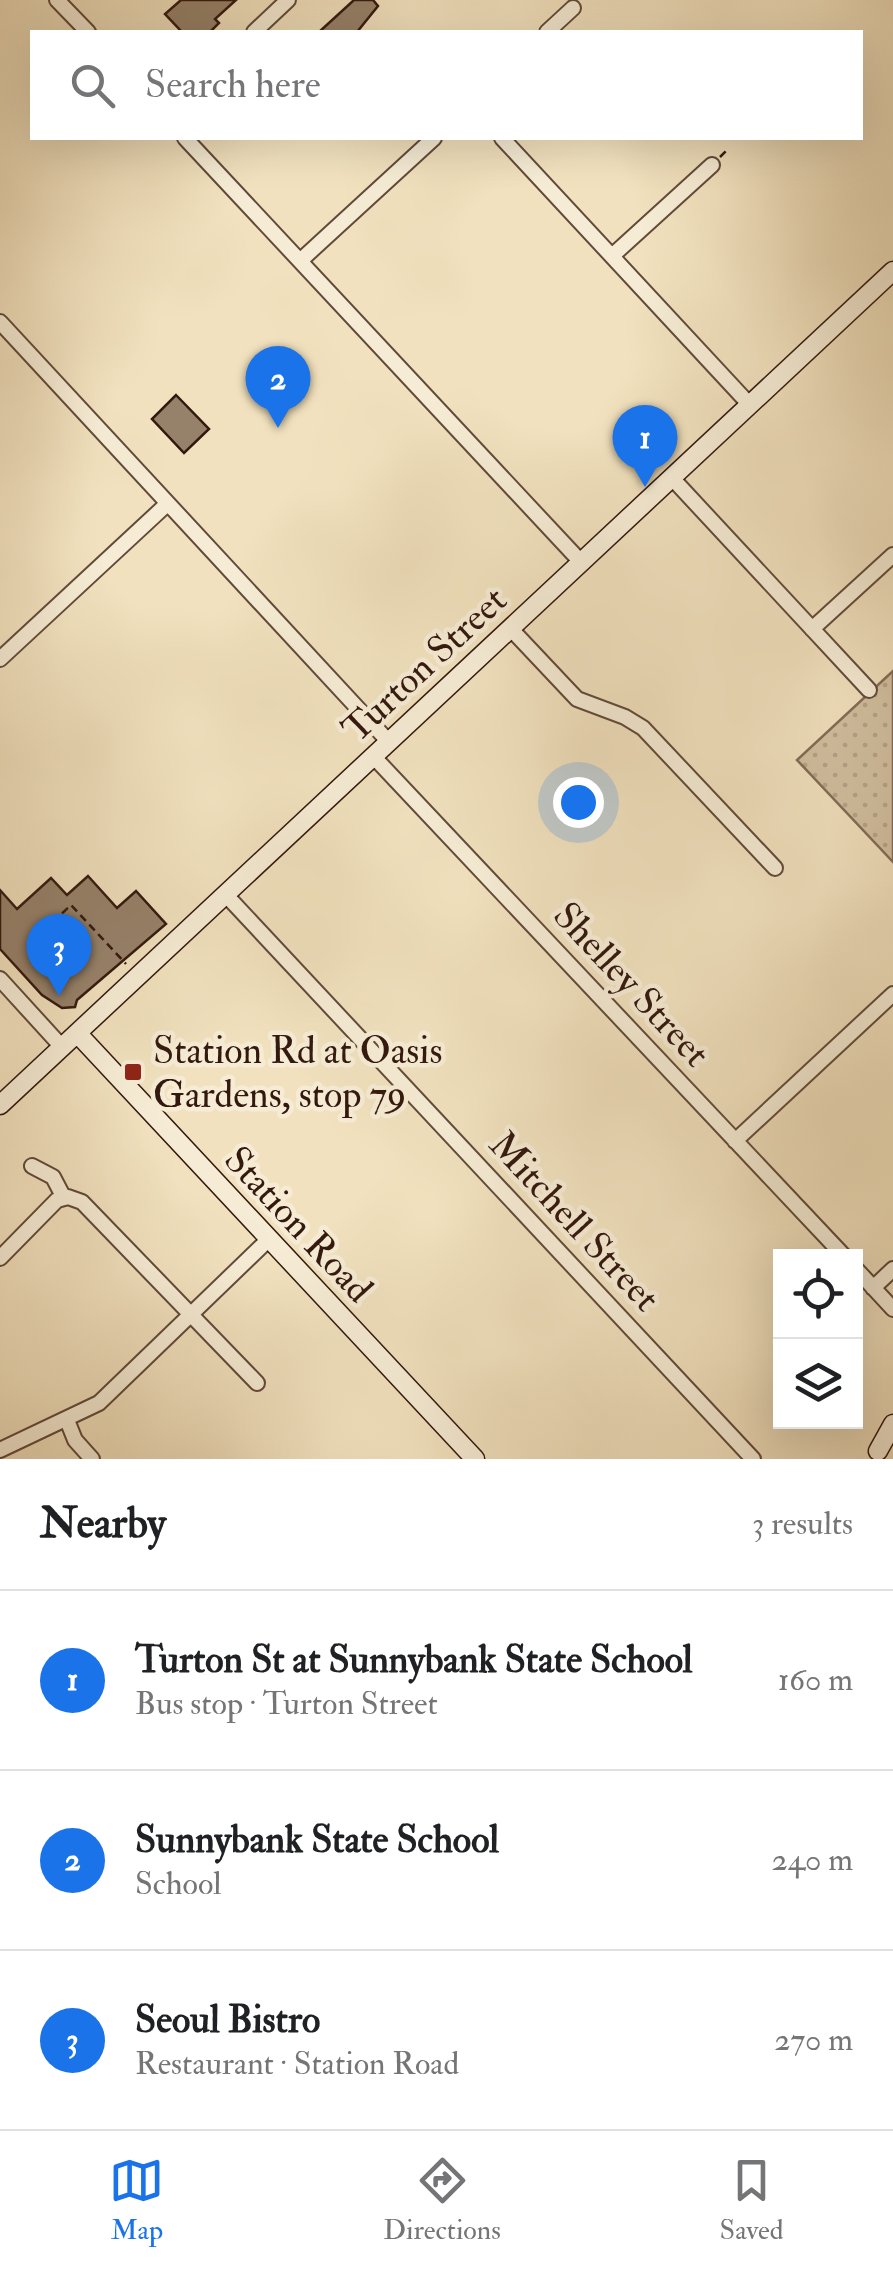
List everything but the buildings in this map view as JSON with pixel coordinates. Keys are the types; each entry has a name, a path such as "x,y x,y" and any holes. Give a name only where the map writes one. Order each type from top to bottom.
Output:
{"street":[{"path":"58,0 86,30"},
{"path":"256,30 288,0"},
{"path":"549,30 573,8"},
{"path":"188,140 581,562"},
{"path":"300,261 432,140"},
{"path":"504,140 750,405"},
{"path":"612,256 712,165"},
{"name":"Turton Street","path":"0,1106 893,271"},
{"path":"0,324 388,742"},
{"path":"672,478 868,690"},
{"path":"0,659 166,506"},
{"path":"812,629 893,555"},
{"path":"511,629 577,699 625,716 643,728 775,868"},
{"name":"Shelley Street","path":"373,756 837,1249"},
{"name":"Mitchell Street","path":"226,895 753,1459"},
{"path":"0,979 62,1046"},
{"path":"735,1141 893,994"},
{"name":"Station Road","path":"77,1033 474,1459"},
{"path":"32,1166 53,1177 64,1198"},
{"path":"0,1258 45,1210 64,1198 82,1202 257,1383"},
{"path":"0,1450 99,1403 269,1239"},
{"path":"873,1288 893,1269"},
{"path":"863,1277 893,1309"},
{"path":"67,1420 75,1440 92,1459"},
{"path":"880,1452 893,1424"}],"path":[{"path":"43,931 71,906 126,964"}],"shaded area":[{"path":"893,671 893,862 797,760"}],"place":[{"name":"Sunnybank State School","path":"278,428"},
{"name":"Turton St at Sunnybank State School","path":"645,487"},
{"name":"Seoul Bistro","path":"59,996"},
{"name":"Station Rd at Oasis Gardens, stop 79","path":"133,1072"}]}
